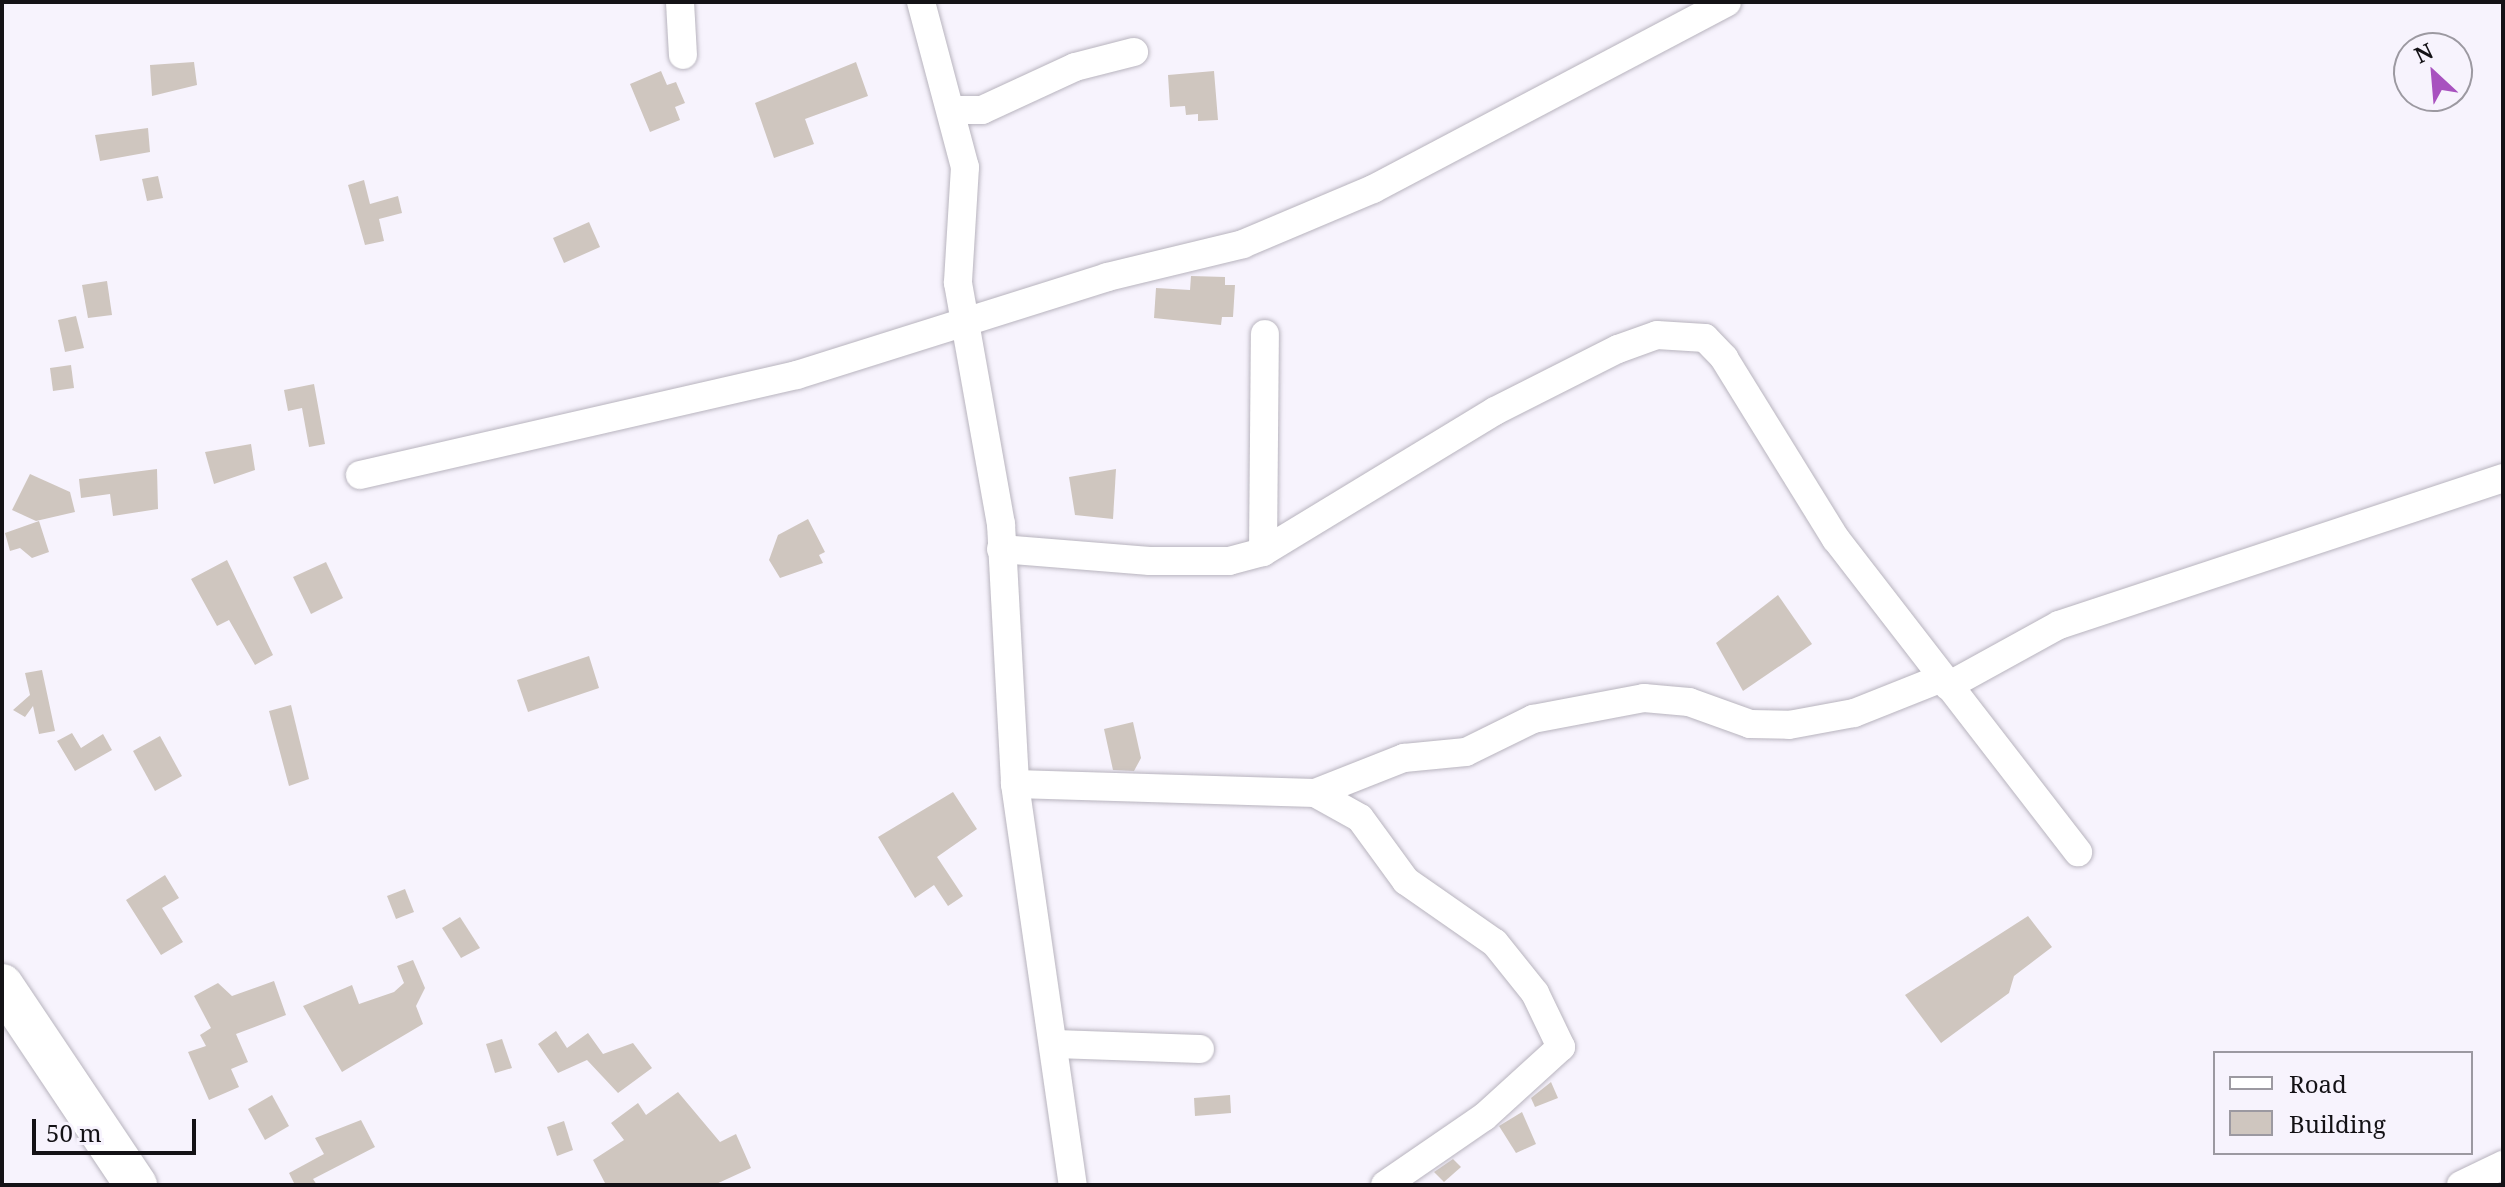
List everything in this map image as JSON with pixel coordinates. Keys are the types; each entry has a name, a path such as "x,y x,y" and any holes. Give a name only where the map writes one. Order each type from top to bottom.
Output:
{"highway":[{"path":"2,985 136,1185"}],"street":[{"path":"680,2 683,55"},
{"path":"921,2 965,167 956,248 964,326 1001,549 1015,784 1073,1185"},
{"path":"360,475 797,375 964,326 1107,277 1243,244 1358,196 1727,2"},
{"path":"951,110 982,110 1075,67 1134,52"},
{"path":"1001,549 1150,561 1229,561 1263,552 1495,411 1618,349 1677,333 1705,338 1724,358 1828,528 2078,852"},
{"path":"1263,552 1265,334"},
{"path":"1015,784 1315,793 1404,758 1466,752 1533,719 1644,698 1689,702 1750,724 1789,725 1854,713 1945,682 2059,625 2503,478"},
{"path":"1315,793 1360,818 1406,881 1495,943 1535,993 1561,1047 1484,1117 1385,1185"},
{"path":"1055,1044 1200,1049"},
{"path":"2461,1185 2503,1165"}],"building":[{"path":"194,62 197,85 152,96 150,65"},
{"path":"856,62 868,96 805,119 814,144 774,158 755,103"},
{"path":"661,71 667,85 676,82 685,103 675,107 680,120 650,132 630,84"},
{"path":"1214,71 1218,120 1198,121 1198,114 1186,115 1185,106 1170,107 1168,75"},
{"path":"148,128 150,152 100,161 95,135"},
{"path":"158,176 163,198 147,201 142,179"},
{"path":"364,180 370,204 398,196 402,213 379,219 384,241 365,245 348,185"},
{"path":"589,222 600,247 564,263 553,238"},
{"path":"1191,276 1225,277 1225,285 1235,285 1233,317 1222,317 1221,325 1154,318 1156,288 1190,290"},
{"path":"107,281 112,315 88,318 82,285"},
{"path":"76,316 84,348 65,352 58,320"},
{"path":"71,365 74,388 53,391 50,368"},
{"path":"314,384 325,444 309,447 302,408 288,411 284,390"},
{"path":"251,444 255,470 214,484 205,452"},
{"path":"157,469 158,509 113,516 110,494 81,498 79,479"},
{"path":"1116,469 1113,519 1075,515 1069,477"},
{"path":"30,474 70,492 75,512 36,521 12,510"},
{"path":"808,519 825,552 819,555 823,563 780,578 769,560 778,535"},
{"path":"39,521 49,552 32,558 20,548 10,551 5,533"},
{"path":"227,560 273,655 255,665 229,620 217,626 191,579"},
{"path":"326,562 343,598 311,614 293,577"},
{"path":"1778,595 1812,644 1743,691 1716,643"},
{"path":"589,656 599,688 528,712 517,680"},
{"path":"42,670 55,731 39,734 33,706 25,717 13,710 30,695 25,673"},
{"path":"291,705 309,779 289,786 269,711"},
{"path":"1133,722 1141,758 1134,771 1113,770 1104,729"},
{"path":"72,733 81,748 103,734 112,750 75,771 57,741"},
{"path":"160,736 182,776 155,791 133,751"},
{"path":"953,792 977,829 937,857 963,896 948,906 934,885 915,898 878,837"},
{"path":"165,875 179,898 162,908 183,942 161,955 126,900"},
{"path":"405,889 414,912 396,919 387,896"},
{"path":"2028,916 2052,947 2014,976 2009,993 1941,1043 1905,995"},
{"path":"460,917 480,948 461,958 442,928"},
{"path":"413,960 425,988 416,1006 423,1024 342,1072 303,1006 352,985 359,1004 394,992 404,983 397,966"},
{"path":"274,981 286,1015 236,1034 248,1062 231,1069 239,1087 209,1100 188,1052 206,1046 200,1035 211,1028 194,996 218,983 232,996"},
{"path":"556,1031 567,1048 588,1033 603,1054 633,1043 652,1068 618,1093 587,1060 558,1073 538,1044"},
{"path":"502,1039 512,1068 495,1073 486,1044"},
{"path":"1551,1082 1558,1098 1535,1107 1531,1098"},
{"path":"678,1092 720,1142 736,1134 751,1168 714,1185 606,1185 593,1160 624,1140 611,1123 638,1103 646,1115"},
{"path":"272,1095 289,1126 265,1140 248,1109"},
{"path":"1230,1095 1231,1113 1195,1116 1194,1098"},
{"path":"1522,1112 1536,1144 1516,1153 1499,1126"},
{"path":"361,1120 375,1147 313,1179 317,1185 295,1185 289,1173 324,1154 315,1138"},
{"path":"564,1121 573,1150 557,1156 547,1127"},
{"path":"1453,1159 1461,1167 1444,1182 1434,1172"}]}
